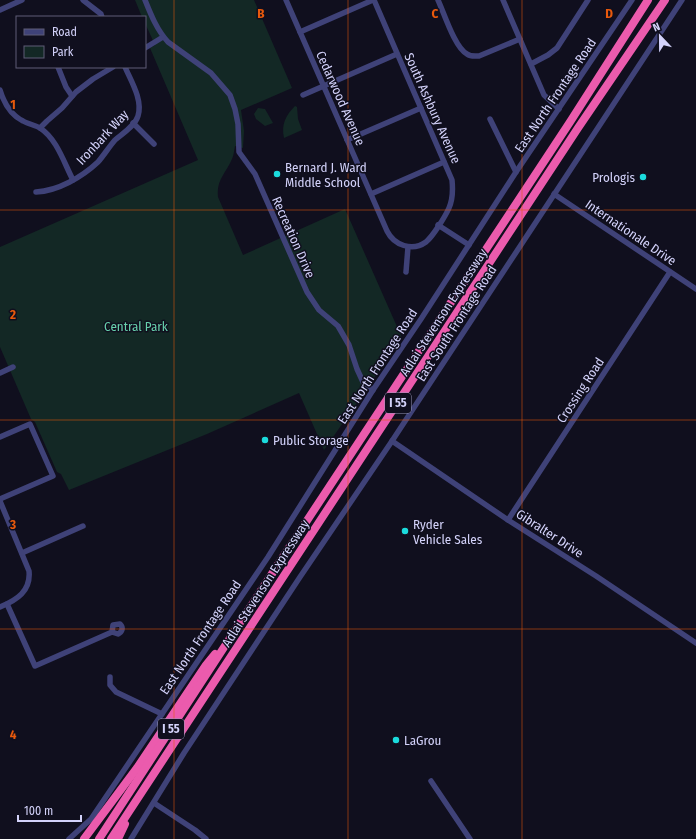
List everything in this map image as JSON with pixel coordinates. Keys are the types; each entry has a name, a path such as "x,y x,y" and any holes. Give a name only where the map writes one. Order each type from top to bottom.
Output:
{"highway":[{"name":"Adlai Stevenson Expressway","path":"99,839 570,122 648,0"},
{"name":"Adlai Stevenson Expressway","path":"111,839 578,128 665,0"},
{"path":"84,839 137,768 206,665 244,618"},
{"path":"118,839 132,807"}],"street":[{"path":"0,10 22,0"},
{"path":"83,0 102,16"},
{"path":"145,0 163,37 146,47"},
{"name":"Cedarwood Avenue","path":"286,0 390,236 398,244 408,247"},
{"path":"300,32 373,0"},
{"name":"South Ashbury Avenue","path":"373,0 452,180 452,195 449,208 438,225"},
{"path":"438,0 458,44 463,52 468,55 479,56 520,39"},
{"path":"503,0 544,95 559,109"},
{"path":"531,64 548,55 557,48 588,0"},
{"name":"East North Frontage Road","path":"70,839 91,819 268,557 373,390 516,172 632,0"},
{"name":"East South Frontage Road","path":"131,839 184,753 392,441 682,0"},
{"name":"Recreation Drive","path":"163,37 211,73 230,95 236,109 239,152 255,174 306,292 319,310 338,326 349,344 357,370 363,382 373,390"},
{"path":"303,95 397,54"},
{"path":"58,68 66,87 72,96"},
{"path":"40,128 62,108 72,96 93,79 111,68"},
{"name":"Ironbark Way","path":"36,192 49,191 87,172 99,161 114,142 138,117 140,105 125,68"},
{"path":"0,90 4,103 12,113 22,121 40,128 50,138 58,150 73,180"},
{"path":"347,140 421,108"},
{"path":"490,119 516,172"},
{"path":"133,123 154,144"},
{"path":"371,194 444,162"},
{"name":"Internationale Drive","path":"554,194 696,289"},
{"path":"406,272 408,247 415,246 426,241 438,225 469,245"},
{"name":"Crossing Road","path":"508,520 670,272"},
{"path":"0,373 13,367"},
{"path":"0,437 30,424 52,476 1,504 29,571 29,582 24,593 0,607"},
{"name":"Gibralter Drive","path":"392,441 508,520 596,576 696,643"},
{"path":"22,553 83,526"},
{"path":"7,604 35,666 112,632"},
{"path":"110,677 110,684 116,692 162,714"},
{"path":"430,781 470,839"},
{"path":"154,803 206,839"}],"green space":[{"name":"Central Park","path":"135,0 254,0 292,88 241,110 244,131 243,148 235,146 233,157 218,186 218,197 243,255 345,209 402,338 324,450 299,393 207,434 69,490 61,474 57,472 35,422 31,419 0,347 0,247 198,160 150,48 155,45 146,25 146,16 142,16"},
{"path":"295,106 297,107 298,119 302,130 284,138 283,128 285,120"},
{"path":"258,108 265,109 273,123 265,126 256,119 254,114"}],"place":[{"name":"Bernard J. Ward Middle School","path":"277,174"},
{"name":"Prologis","path":"643,177"},
{"name":"Public Storage","path":"265,440"},
{"name":"Ryder Vehicle Sales","path":"405,531"},
{"name":"LaGrou","path":"396,740"}]}
